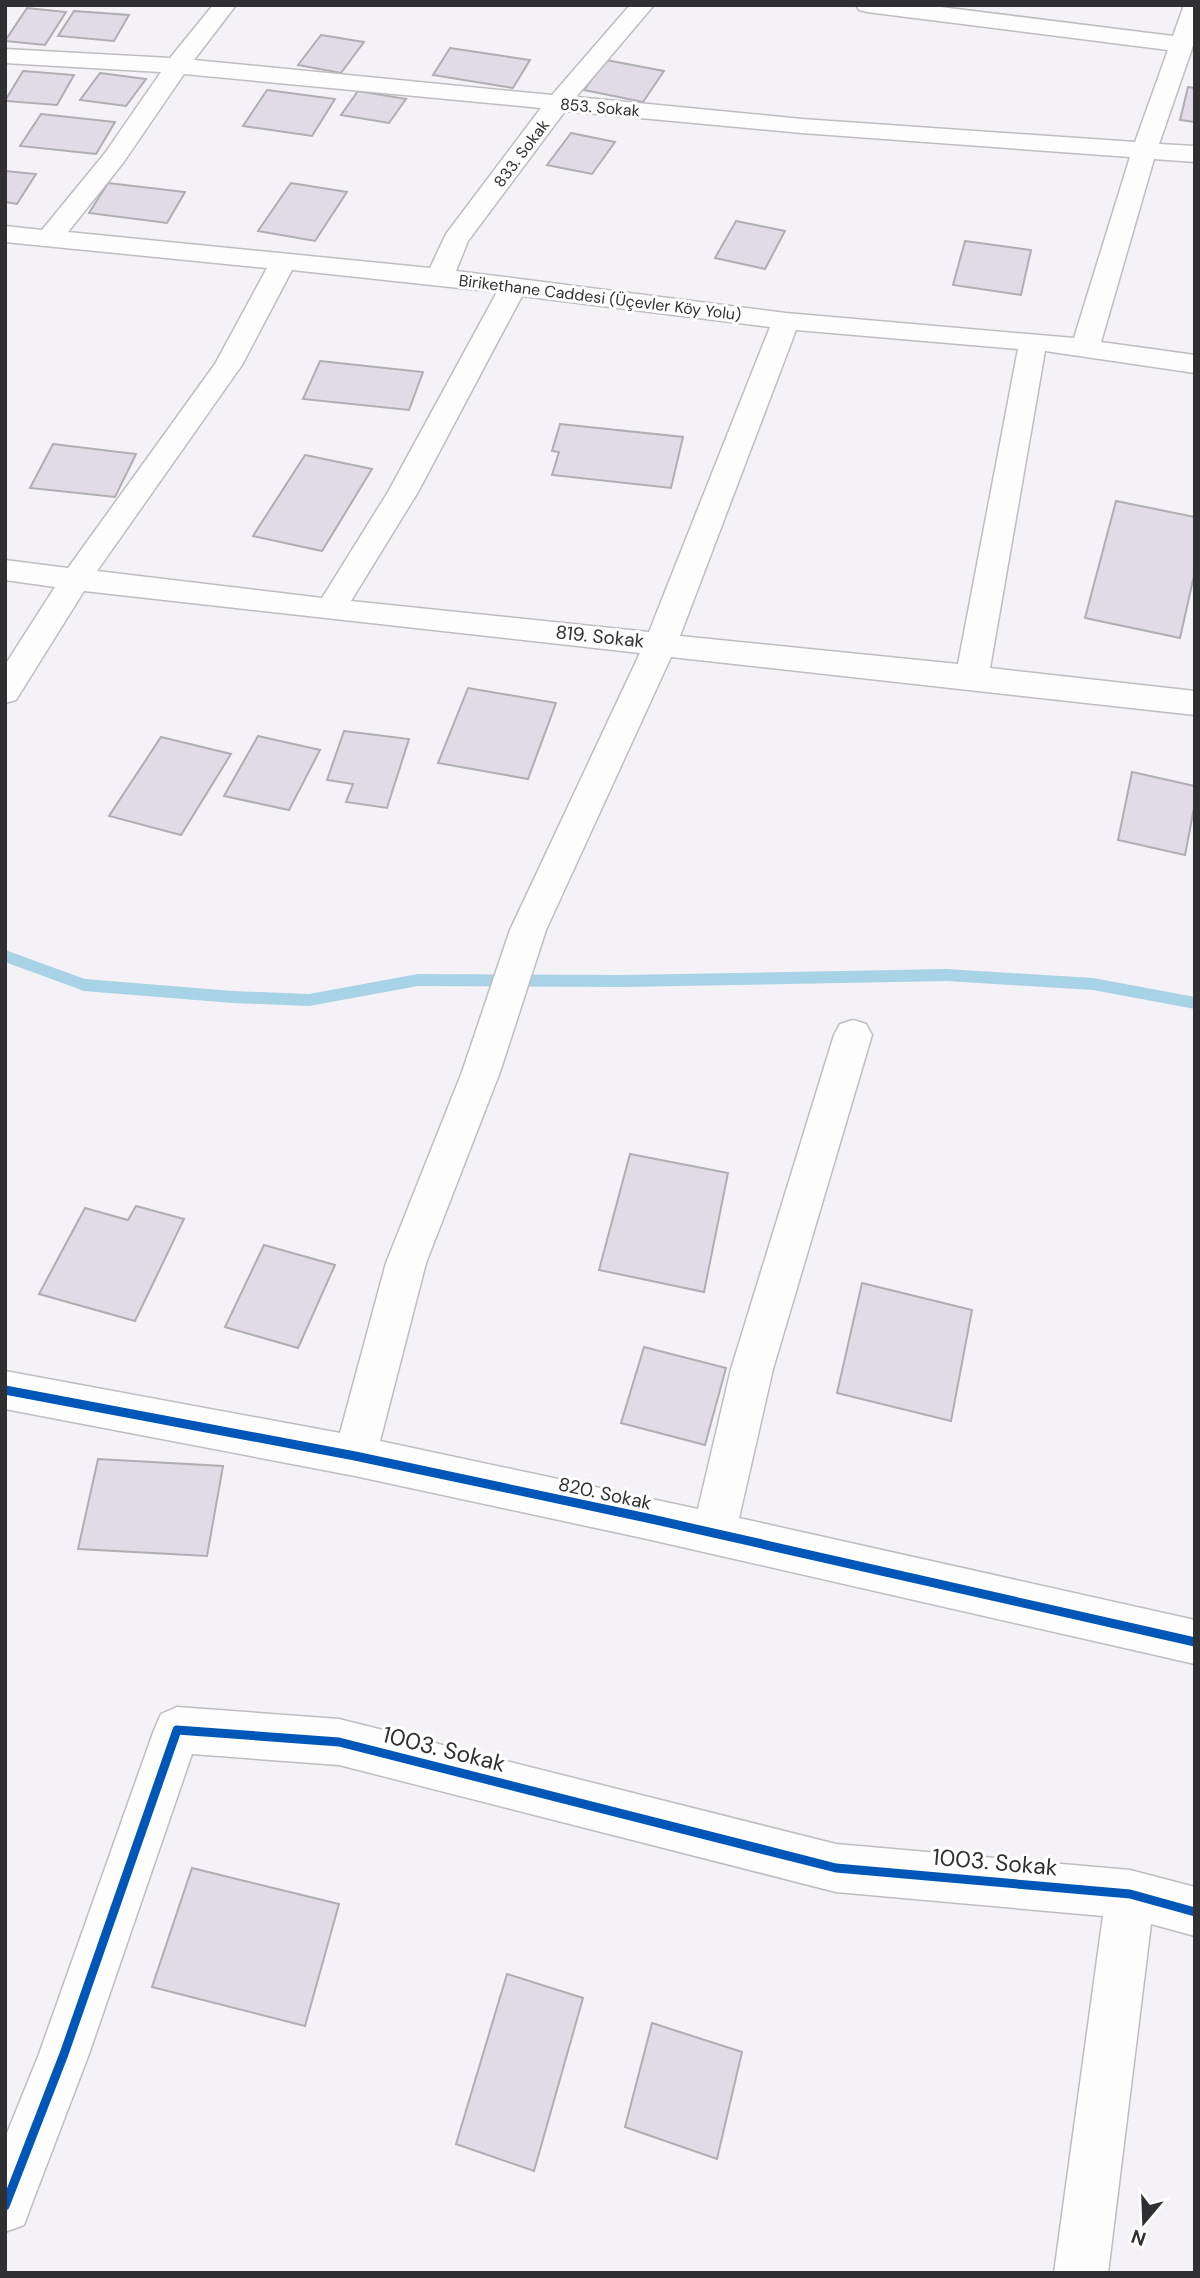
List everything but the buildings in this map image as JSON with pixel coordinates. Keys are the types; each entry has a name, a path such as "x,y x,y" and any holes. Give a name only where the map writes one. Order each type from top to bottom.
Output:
{"street":[{"path":"5,259 114,158 177,66 225,5"},
{"name":"833. Sokak","path":"440,277 455,240 558,103 643,5"},
{"path":"867,5 1180,44"},
{"path":"1085,348 1144,151 1195,6"},
{"name":"853. Sokak","path":"5,56 177,66 802,126 1195,154"},
{"name":"Birikethane Caddesi (Üçevler Köy Yolu)","path":"26,237 440,277 786,321 1033,341 1195,364"},
{"path":"5,692 75,580 228,365 283,262"},
{"path":"331,609 403,492 500,309 515,286"},
{"path":"355,1456 406,1263 481,1072 528,930 661,643 786,321"},
{"path":"972,677 1033,341"},
{"name":"819. Sokak","path":"5,570 331,609 1195,703"},
{"path":"714,1533 752,1369 853,1035"},
{"name":"820. Sokak","path":"5,1390 355,1456 714,1533 1195,1642"},
{"name":"1003. Sokak","path":"5,2206 64,2054 177,1730 339,1742 836,1868 1130,1894 1195,1912"},
{"path":"1081,2273 1130,1894"}],"waterway":[{"path":"5,956 84,985 233,997 309,1000 418,980 622,981 947,975 1093,984 1195,1003"}],"cycle path":[{"path":"5,1390 355,1456 647,1518 1195,1642"},
{"path":"5,2206 64,2054 177,1730 339,1742 836,1868 1130,1894 1195,1912"}]}
